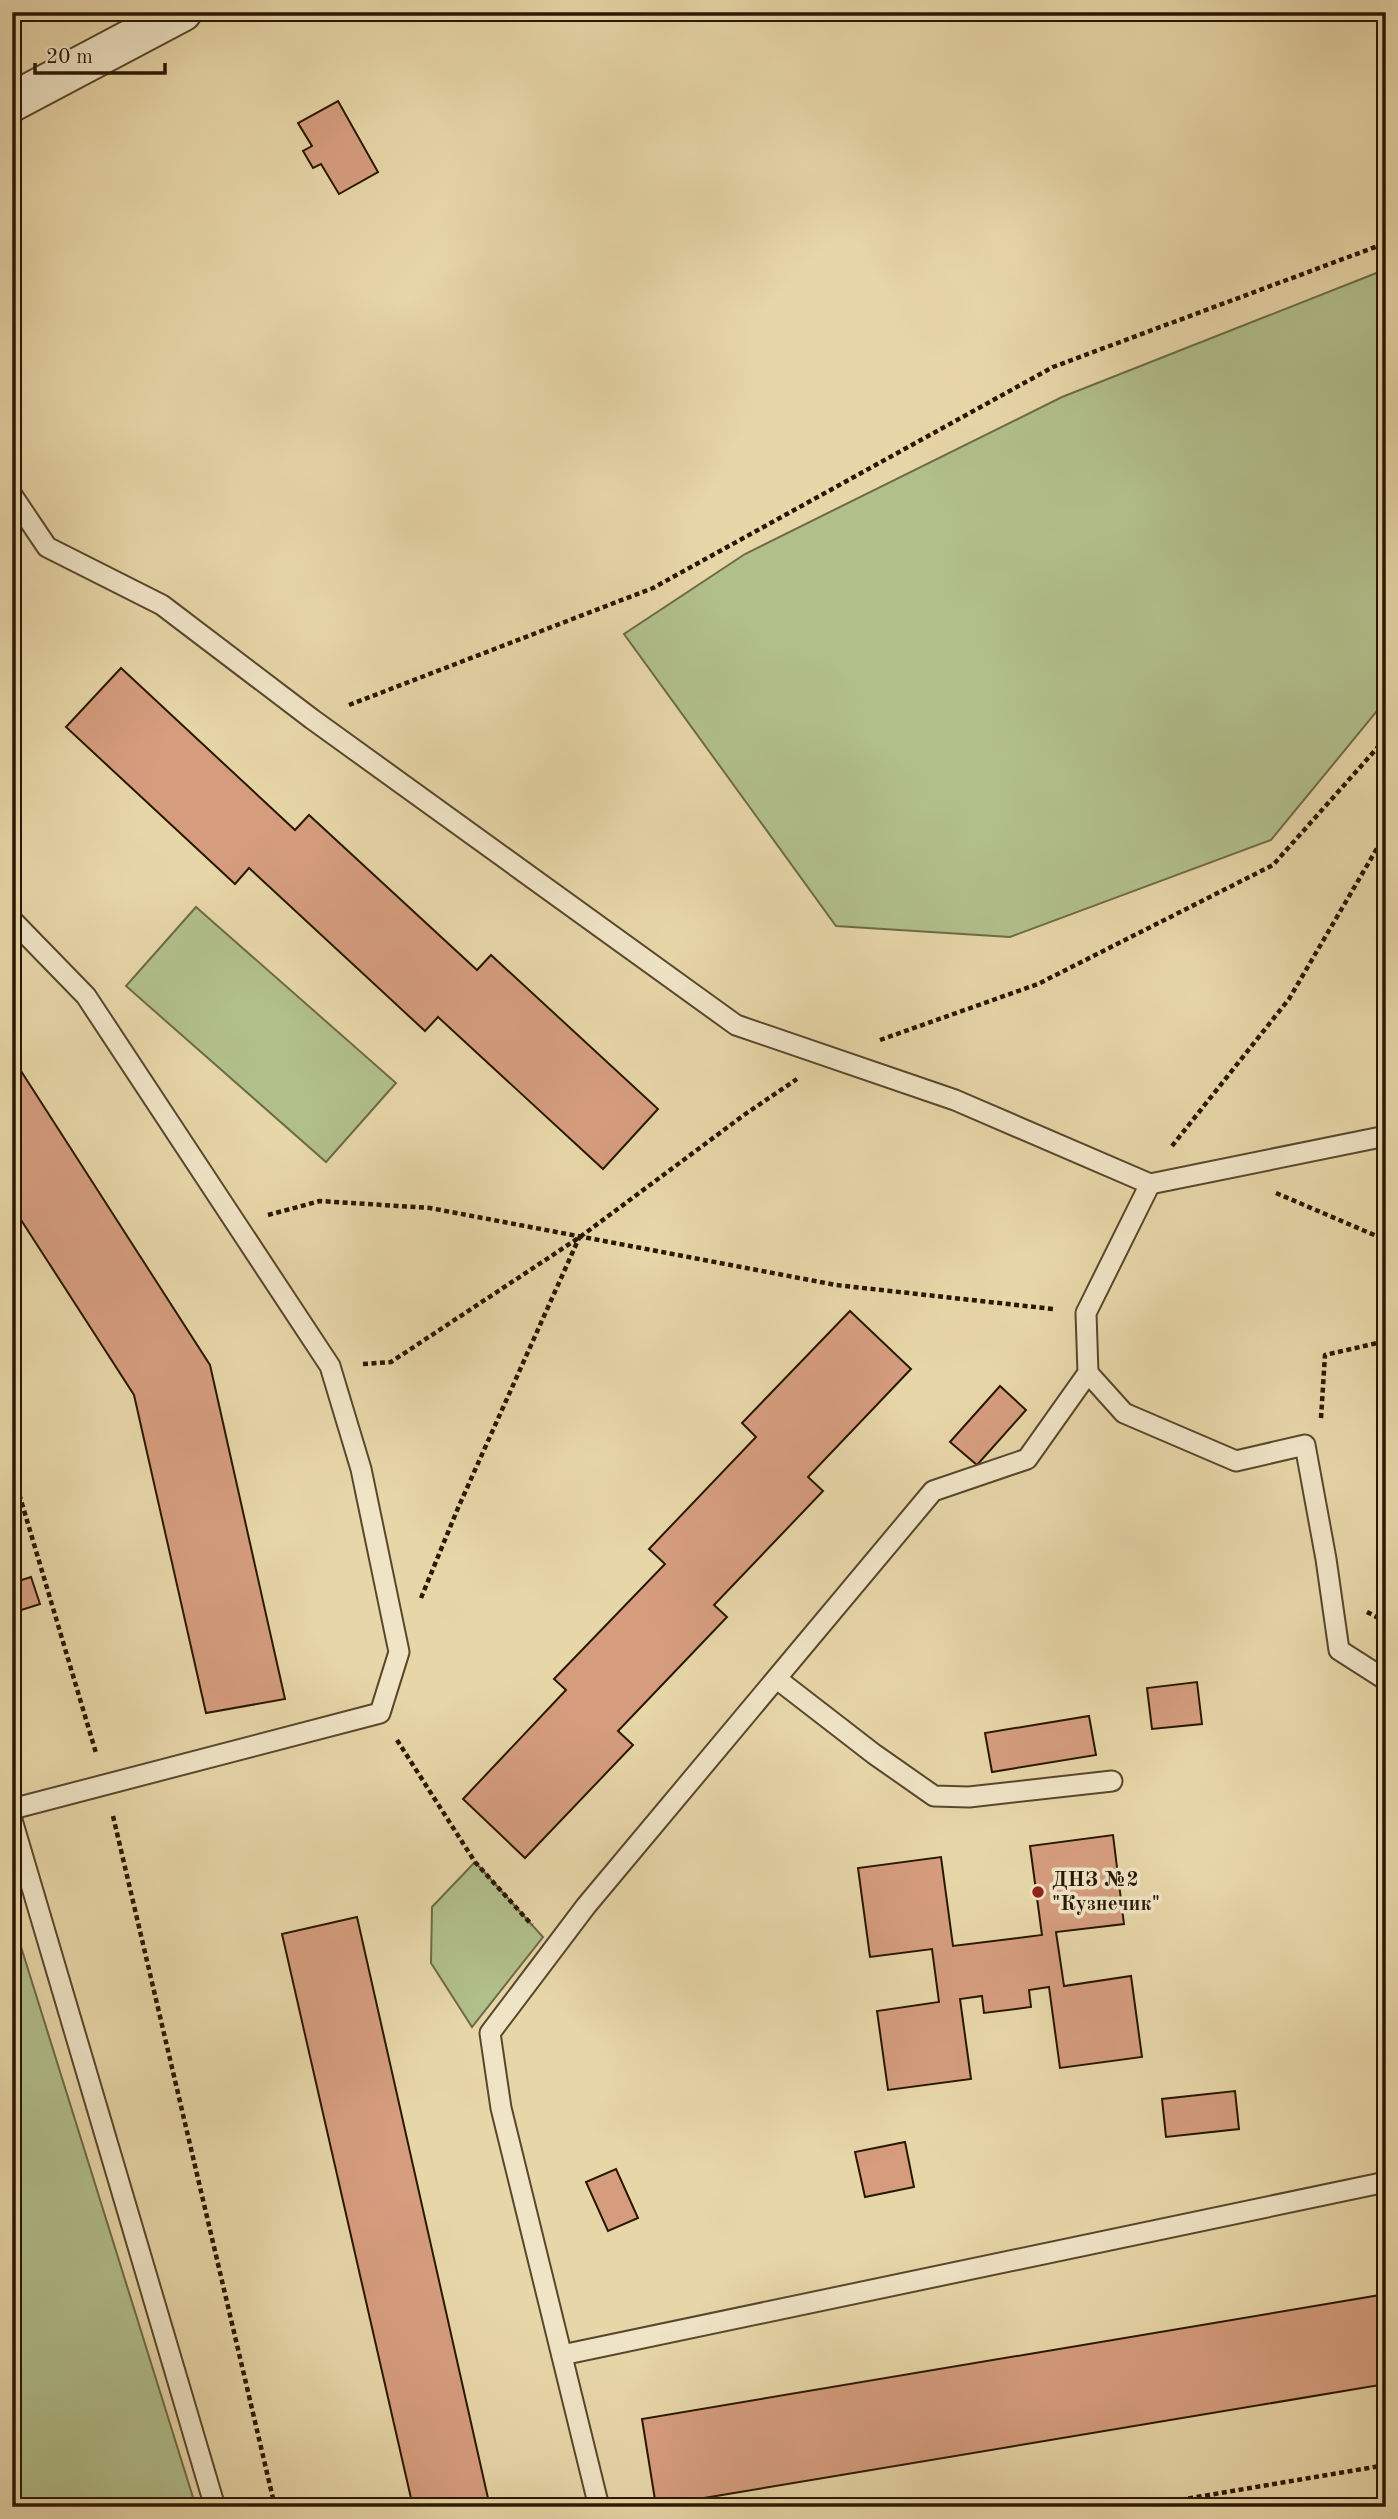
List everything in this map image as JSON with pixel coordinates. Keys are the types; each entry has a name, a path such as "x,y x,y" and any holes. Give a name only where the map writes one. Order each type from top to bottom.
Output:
{"street":[{"path":"12,102 182,12"}],"lane":[{"path":"12,495 47,547 162,605 312,719 736,1025 955,1100 1150,1184 1386,1136"},
{"path":"12,1809 380,1713 399,1652 361,1469 330,1366 86,996 14,922"},
{"path":"599,2507 501,2108 490,2033 586,1906 933,1492 1027,1459 1088,1373 1086,1313 1150,1184"},
{"path":"1088,1373 1124,1413 1237,1461 1305,1445 1339,1650 1386,1680"},
{"path":"777,1679 874,1754 934,1796 970,1797 1112,1780"},
{"path":"12,1820 215,2507"},
{"path":"562,2356 1386,2182"}],"path":[{"path":"312,719 653,588 1053,367 1386,243"},
{"path":"1150,1184 1172,1146 1289,999 1386,833"},
{"path":"1269,1189 1386,1240"},
{"path":"236,1223 320,1201 430,1208 836,1285 1086,1313"},
{"path":"399,1652 458,1507 580,1237"},
{"path":"12,1470 106,1784 275,2507"},
{"path":"380,1713 475,1862 554,1948"},
{"path":"1138,2507 1386,2465"}],"green space":[{"path":"1379,272 1386,277 1386,700 1271,840 1010,937 836,926 624,634 745,554 1062,397"},
{"path":"196,907 396,1083 326,1162 126,986"},
{"path":"475,1862 543,1937 472,2027 431,1963 432,1907"},
{"path":"12,1918 196,2507 12,2507"}],"building":[{"path":"338,101 378,172 339,194 321,164 313,168 303,151 312,146 298,123"},
{"path":"121,668 295,830 309,815 477,970 491,955 658,1109 603,1169 438,1017 425,1031 249,868 235,884 66,727"},
{"path":"12,1057 210,1365 285,1699 206,1713 134,1395 12,1206"},
{"path":"850,1311 911,1369 808,1477 823,1491 714,1605 727,1617 618,1731 633,1745 525,1858 463,1799 566,1690 554,1679 665,1564 649,1549 756,1437 742,1423"},
{"path":"1000,1386 1026,1410 977,1465 950,1442"},
{"path":"31,1577 40,1604 12,1613 12,1583"},
{"path":"1197,1682 1202,1724 1152,1729 1147,1688"},
{"path":"1089,1716 1096,1755 992,1772 985,1733"},
{"path":"1113,1835 1124,1924 1056,1932 1064,1986 1131,1976 1142,2057 1060,2068 1049,1987 1029,1990 1031,2007 984,2013 982,1996 960,1999 971,2079 888,2090 877,2011 939,2002 932,1949 870,1957 858,1868 941,1857 953,1946 1042,1935 1030,1846"},
{"path":"357,1917 490,2507 413,2507 282,1934"},
{"path":"1235,2091 1239,2129 1166,2137 1162,2099"},
{"path":"905,2142 914,2187 865,2197 855,2152"},
{"path":"616,2169 638,2218 608,2231 586,2182"},
{"path":"1386,2294 1386,2384 656,2506 642,2419"}],"place":[{"name":"ДНЗ №2 \"Кузнечик\"","path":"1038,1892"}]}
